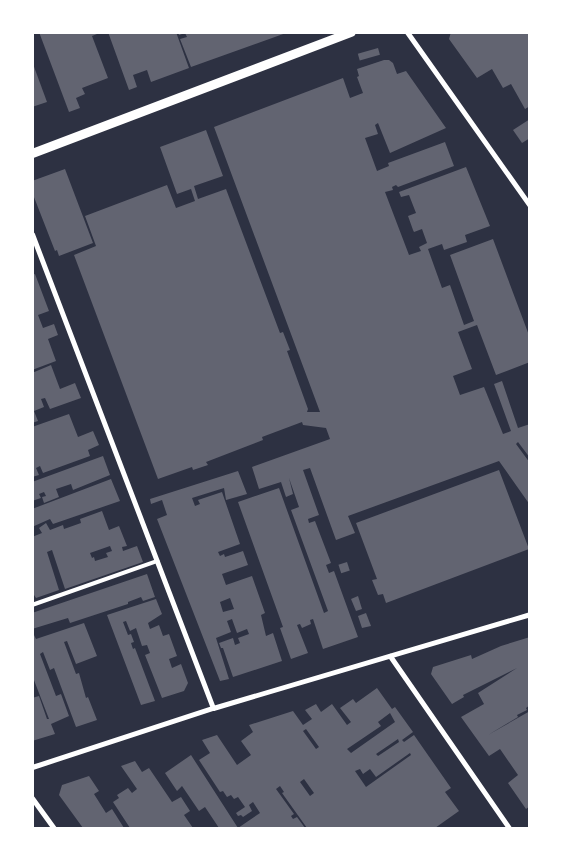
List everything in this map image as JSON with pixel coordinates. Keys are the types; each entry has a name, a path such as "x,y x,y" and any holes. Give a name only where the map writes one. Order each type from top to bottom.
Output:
{"street":[{"path":"32,154 351,32"},
{"path":"407,32 530,206"},
{"path":"32,234 213,708"},
{"path":"32,768 213,708 530,614"},
{"path":"390,656 510,828"},
{"path":"32,798 54,828"}],"lane":[{"path":"32,605 157,561"}],"building":[{"path":"39,32 102,32 92,36 108,78 82,88 85,94 76,98 80,108 69,112"},
{"path":"108,32 176,32 189,68 151,82 147,70 133,75 137,87 129,90"},
{"path":"178,32 286,33 191,67 180,39 187,37 185,33 179,35"},
{"path":"451,32 530,32 530,106 525,109 511,84 503,88 492,69 477,78 449,39"},
{"path":"378,48 380,55 360,61 358,54"},
{"path":"389,60 393,63 397,74 406,71 446,128 390,153 378,123 375,125 378,134 365,138 377,171 389,166 388,163 445,142 454,166 398,187 396,185 392,187 393,190 385,192 409,255 421,251 419,247 427,243 422,229 414,232 413,230 408,216 416,213 409,195 401,197 399,192 466,167 490,226 465,235 467,242 444,250 442,244 428,249 442,288 450,285 464,325 474,321 450,255 493,239 530,338 530,362 496,375 477,325 458,332 472,369 453,376 460,395 484,387 503,434 511,431 494,384 502,381 518,428 530,424 530,458 518,442 516,444 530,463 530,505 499,461 348,516 355,533 336,540 310,468 303,470 319,515 308,519 309,523 315,521 331,563 326,565 329,573 334,571 358,637 323,649 313,619 310,620 311,624 302,628 300,624 297,625 308,653 291,659 280,628 283,627 238,502 279,488 324,613 328,611 291,510 299,507 289,478 293,494 286,497 281,482 259,489 252,467 330,439 326,428 303,425 302,422 262,437 263,440 206,462 208,465 193,470 192,467 158,479 74,255 96,246 85,216 167,185 176,208 195,201 191,189 177,194 160,147 206,130 223,176 194,186 198,199 226,189 280,333 283,332 290,350 287,351 308,409 307,412 320,412 214,127 343,78 350,98 363,93 357,77 359,76 357,69"},
{"path":"32,65 47,102 32,107"},
{"path":"530,119 530,138 522,143 513,130"},
{"path":"65,169 93,243 59,256 57,250 55,251 32,192 32,181"},
{"path":"35,274 49,311 38,315 43,328 54,324 58,335 48,339 56,361 32,370 32,275"},
{"path":"51,365 60,389 75,383 81,398 50,409 45,398 41,399 44,407 34,411 38,421 32,423 32,373"},
{"path":"69,414 78,437 93,431 99,445 88,450 90,456 43,473 40,466 36,468 39,475 32,477 32,427"},
{"path":"103,456 110,475 73,490 71,484 56,489 59,497 44,503 42,497 46,496 44,492 39,494 41,498 32,501 32,482"},
{"path":"499,470 529,549 386,603 383,594 378,595 372,580 377,579 356,523"},
{"path":"238,471 247,494 226,500 224,488 192,498 195,506 200,504 198,500 222,492 240,544 218,552 220,556 224,554 225,557 243,551 248,565 222,574 226,585 252,576 265,613 261,615 266,636 273,633 282,661 233,677 223,648 221,648 219,643 233,638 235,645 240,643 238,638 249,634 247,629 237,633 232,619 227,621 231,632 216,638 229,679 220,681 157,519 167,515 162,500 151,504 150,499","holes":["230,598 234,609 223,612 220,602"]},
{"path":"111,479 120,501 53,524 50,519 32,527 32,509"},
{"path":"102,511 109,530 119,526 127,546 122,547 123,551 137,546 143,562 65,589 52,550 47,552 59,590 36,598 32,592 32,537 42,533 39,528 46,523 50,530 63,525 64,529 81,523 80,519","holes":["110,546 112,551 106,553 108,557 95,561 90,553"]},
{"path":"347,562 350,571 341,573 338,565"},
{"path":"147,574 155,597 143,601 141,597 128,602 128,604 70,623 68,618 32,629 32,613"},
{"path":"358,596 362,609 356,611 351,599"},
{"path":"156,599 162,614 148,623 150,629 159,625 163,636 169,634 177,656 169,659 172,668 181,664 188,683 184,691 162,698 145,655 150,653 147,645 142,646 136,628 130,631 126,621 123,622 128,635 131,634 134,642 131,643 133,649 135,648 155,701 141,705 107,615"},
{"path":"366,613 371,626 362,628 358,616"},
{"path":"84,623 97,656 76,664 67,641 64,642 76,674 79,673 86,698 88,697 97,720 76,727 54,668 50,670 43,652 40,654 56,696 61,694 69,716 51,724 55,734 32,741 32,698 39,696 47,719 49,719 32,675 32,631 36,639"},
{"path":"530,637 530,705 526,708 527,710 517,715 518,717 488,735 530,711 530,806 526,809 508,783 518,775 500,749 489,756 461,717 484,704 478,693 517,668 463,695 464,697 452,704 431,674 433,667 471,655 472,659 501,646"},
{"path":"377,688 392,709 395,707 413,732 402,740 404,742 414,735 451,788 445,792 459,811 435,828 307,828 282,793 284,792 280,786 276,789 294,814 291,816 293,819 297,817 305,828 238,828 260,813 253,802 249,805 252,811 243,817 241,815 238,816 236,813 245,807 238,797 234,799 231,795 227,797 223,791 220,792 199,760 210,753 202,740 217,735 237,765 251,755 241,741 253,732 249,725 293,711 303,725 312,719 305,710 316,704 321,712 332,704 347,725 351,722 340,708 353,699 356,703","holes":["390,713 395,722 351,753 347,749 381,726 378,722","306,729 319,747 316,749 303,731","398,739 399,742 378,756 376,754","410,753 411,755 366,787 355,771 360,769 363,774 370,769 376,777","304,779 314,793 310,796 300,782"]},
{"path":"191,755 238,828 219,828 205,807 199,811 182,786 177,791 165,773"},
{"path":"135,761 142,772 149,768 172,802 181,797 190,811 184,815 193,828 130,828 113,802 119,798 117,795 128,788 132,793 137,789 121,766"},
{"path":"89,776 99,791 94,794 106,813 112,809 124,828 83,828 59,795 62,785"}]}
